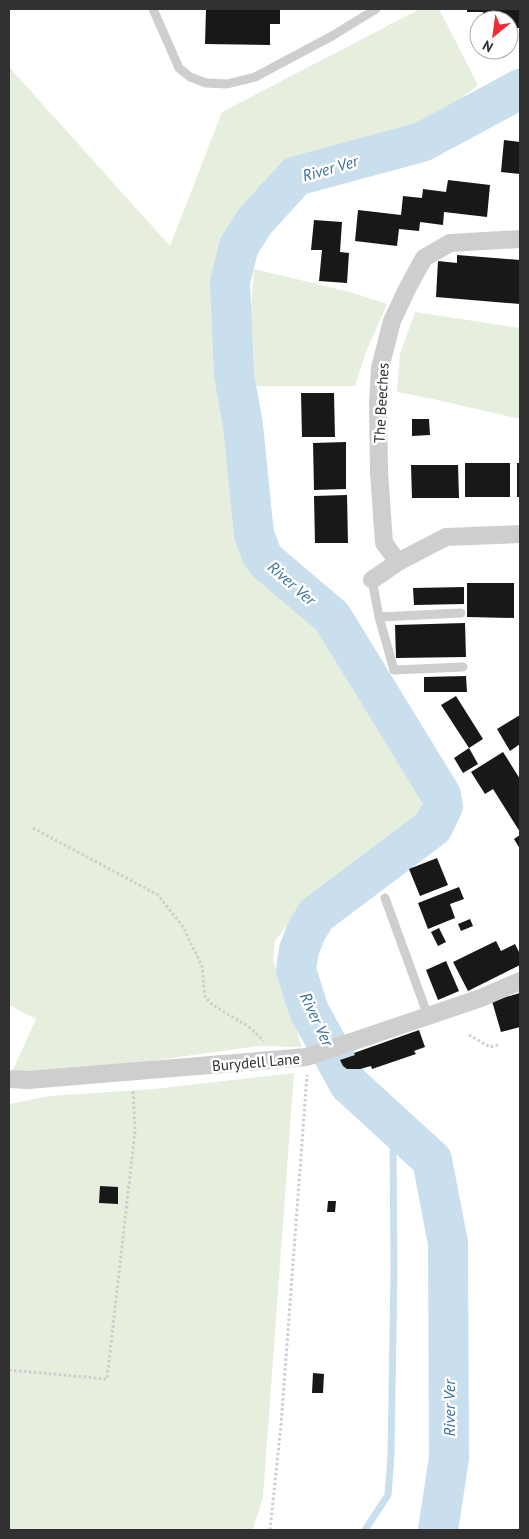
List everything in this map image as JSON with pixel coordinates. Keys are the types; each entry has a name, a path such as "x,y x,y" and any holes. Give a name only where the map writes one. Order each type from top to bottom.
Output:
{"street":[{"name":"The Beeches","path":"398,562 384,543 379,472 378,404 380,368 392,321 424,258 450,243 520,239"},
{"path":"372,580 398,562 446,537 520,534"},
{"name":"Burydell Lane","path":"9,1079 28,1080 307,1057 481,998 520,981"}],"lane":[{"path":"153,9 179,68 190,78 206,83 227,84 255,77 332,36 376,9"},
{"path":"372,580 379,617 394,670 463,667"},
{"path":"379,617 461,613"},
{"path":"385,898 428,1016"}],"path":[{"path":"33,828 158,895 183,928 202,966 205,997 214,1006 248,1026 265,1042 277,1060"},
{"path":"469,1035 490,1047 498,1045"},
{"path":"270,1530 284,1386 307,1057"},
{"path":"9,1370 107,1379 135,1131 133,1072"}],"green space":[{"path":"420,9 439,9 478,85 423,128 388,143 319,162 272,182 245,209 229,236 224,259 218,346 247,551 258,565 310,611 356,669 419,784 422,808 413,830 289,923 275,941 273,960 302,1047 257,1046 129,1064 11,1074 36,1019 9,1005 9,67 170,246 222,112"},
{"path":"254,269 350,292 387,304 366,352 355,386 251,386 251,308"},
{"path":"415,312 520,328 520,419 397,392 400,354"},
{"path":"294,1073 263,1497 253,1529 9,1530 9,1104 50,1096 154,1089"}],"building":[{"path":"206,9 280,9 280,24 270,24 270,45 205,44"},
{"path":"467,9 520,9 520,28 519,10 469,10 467,12"},
{"path":"504,140 520,142 520,174 501,172"},
{"path":"448,180 490,185 487,217 444,212 443,225 420,222 419,231 399,229 397,246 355,241 358,210 401,215 403,196 422,198 423,189 446,192"},
{"path":"314,220 342,222 340,252 349,253 347,283 319,281 322,250 311,250"},
{"path":"457,255 520,260 520,304 436,297 438,261 457,263"},
{"path":"301,393 334,393 335,437 302,437"},
{"path":"412,419 429,419 430,435 412,436"},
{"path":"346,442 346,489 314,490 313,443"},
{"path":"465,463 510,463 510,497 465,497"},
{"path":"517,463 520,463 520,497 517,497"},
{"path":"411,465 458,465 459,498 412,498"},
{"path":"347,495 348,543 315,543 314,496"},
{"path":"467,583 514,583 514,618 467,617"},
{"path":"464,587 464,604 414,605 413,588"},
{"path":"465,623 466,657 396,658 395,625"},
{"path":"466,676 467,692 424,692 424,677"},
{"path":"456,696 483,739 469,748 441,705"},
{"path":"520,715 520,744 510,751 497,729"},
{"path":"469,748 478,764 463,773 454,758"},
{"path":"503,752 520,779 520,832 493,789 485,794 471,772"},
{"path":"520,835 520,849 514,839"},
{"path":"437,858 448,885 420,896 409,869"},
{"path":"459,887 464,899 450,904 455,918 428,929 418,903"},
{"path":"470,919 473,926 461,931 458,924"},
{"path":"439,928 446,942 438,946 431,932"},
{"path":"496,941 501,951 515,944 520,954 520,965 468,991 453,962"},
{"path":"446,961 459,991 438,1000 426,970"},
{"path":"520,993 520,1027 501,1032 492,1001"},
{"path":"419,1030 425,1047 414,1051 416,1054 372,1069 371,1066 360,1069 347,1069 340,1060 355,1055 354,1053"},
{"path":"100,1186 118,1187 118,1204 99,1203"},
{"path":"328,1201 336,1201 335,1212 327,1212"},
{"path":"313,1373 324,1374 323,1393 312,1393"}],"waterway":[{"name":"River Ver","path":"438,1530 449,1458 448,1243 432,1160 349,1084 309,1011 296,970 299,950 306,932 316,915 433,827 443,806 441,795 332,617 266,561 261,553 254,534 243,425 234,375 230,282 239,246 255,221 296,176 422,142 520,89"},
{"name":"River Ver","path":"349,1084 393,1144 394,1271 391,1455 388,1495 365,1530"}]}
